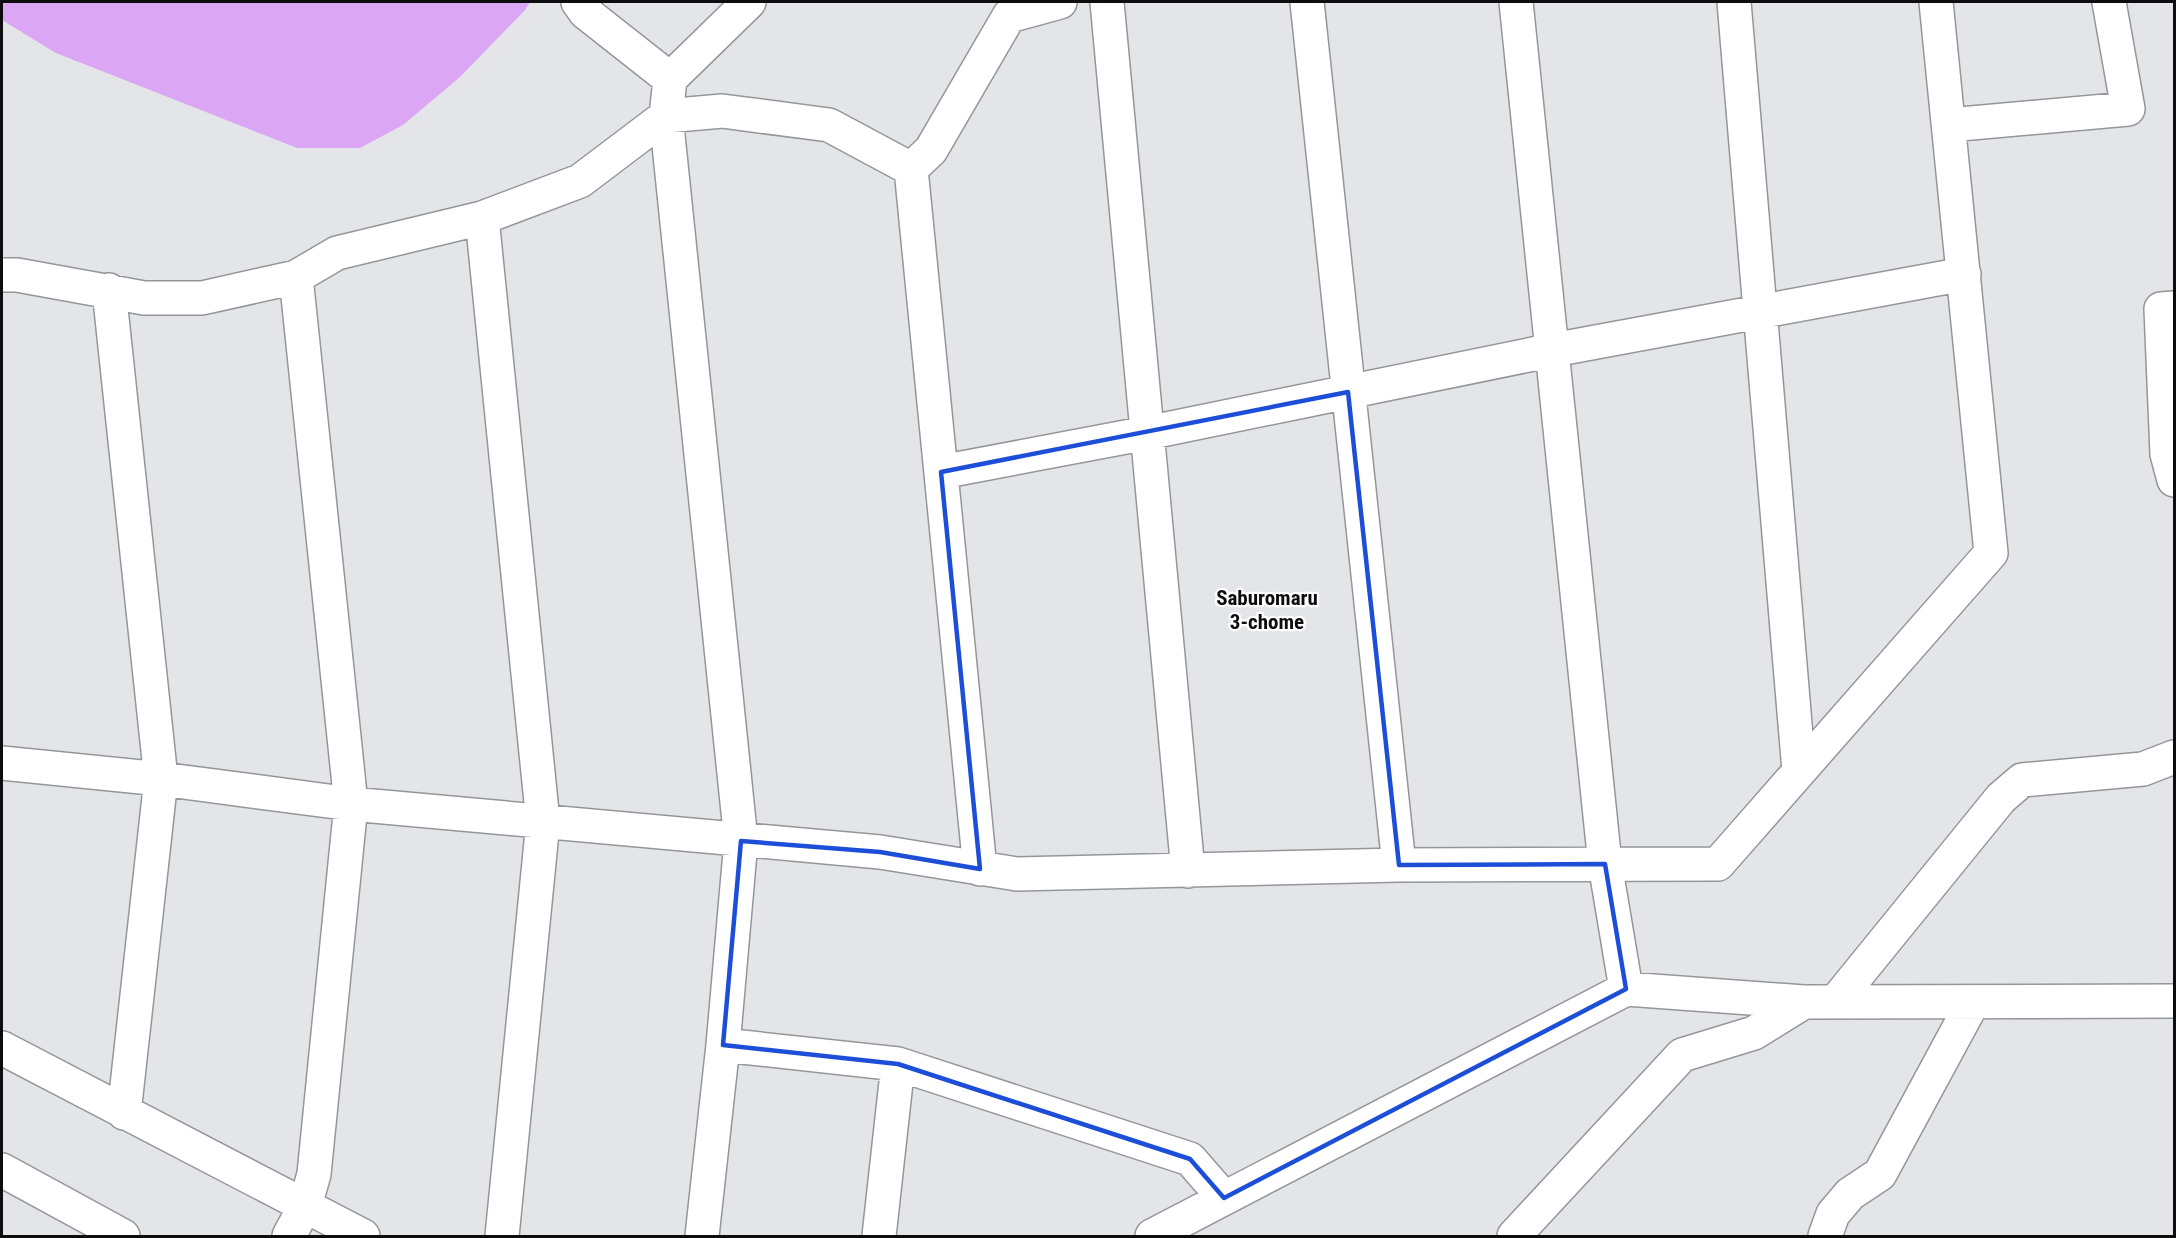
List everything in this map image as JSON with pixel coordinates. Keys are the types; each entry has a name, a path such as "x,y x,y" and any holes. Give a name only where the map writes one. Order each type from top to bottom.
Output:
{"street":[{"path":"578,2 585,12 670,79"},
{"path":"702,1236 723,1045 741,841 666,116 670,79 749,2"},
{"path":"911,169 931,150 1009,16 1060,2"},
{"path":"1107,2 1188,871"},
{"path":"1307,2 1399,865"},
{"path":"1516,2 1605,864 1626,988"},
{"path":"1734,2 1799,771"},
{"path":"2,763 161,779 351,804 880,852 1017,874 1399,865 1718,864 1991,553 1936,2"},
{"path":"1949,125 2128,109 2109,2"},
{"path":"2,275 17,275 144,298 201,298 296,277 337,253 482,218 580,181 666,116 722,111 829,125 911,169"},
{"path":"911,169 980,869"},
{"path":"482,218 543,822 502,1236"},
{"path":"941,472 1147,433 1553,350 1964,274"},
{"path":"289,1236 306,1206 314,1174 351,804 296,277"},
{"path":"109,290 161,779 124,1113"},
{"path":"2175,308 2161,309 2167,454 2175,480"},
{"path":"1836,1002 2001,798 2022,780 2143,768 2175,757"},
{"path":"1152,1236 1626,988 1804,1002 2175,1001"},
{"path":"1514,1236 1682,1055 1754,1033 1804,1002"},
{"path":"1825,1236 1833,1214 1850,1194 1880,1174 1973,1002"},
{"path":"723,1045 898,1064 1190,1159 1224,1198"},
{"path":"2,1048 363,1236"},
{"path":"879,1236 898,1064"},
{"path":"2,1170 123,1236"}],"highlighted area":[{"path":"1348,392 1399,865 1605,864 1626,989 1224,1198 1190,1159 898,1064 723,1045 741,841 880,852 980,869 941,472"}],"shaded area":[{"path":"2,2 530,2 525,10 460,77 403,125 360,148 297,148 56,53 2,20"}],"district":[{"name":"Saburomaru 3-chome","path":"1267,610"}]}
